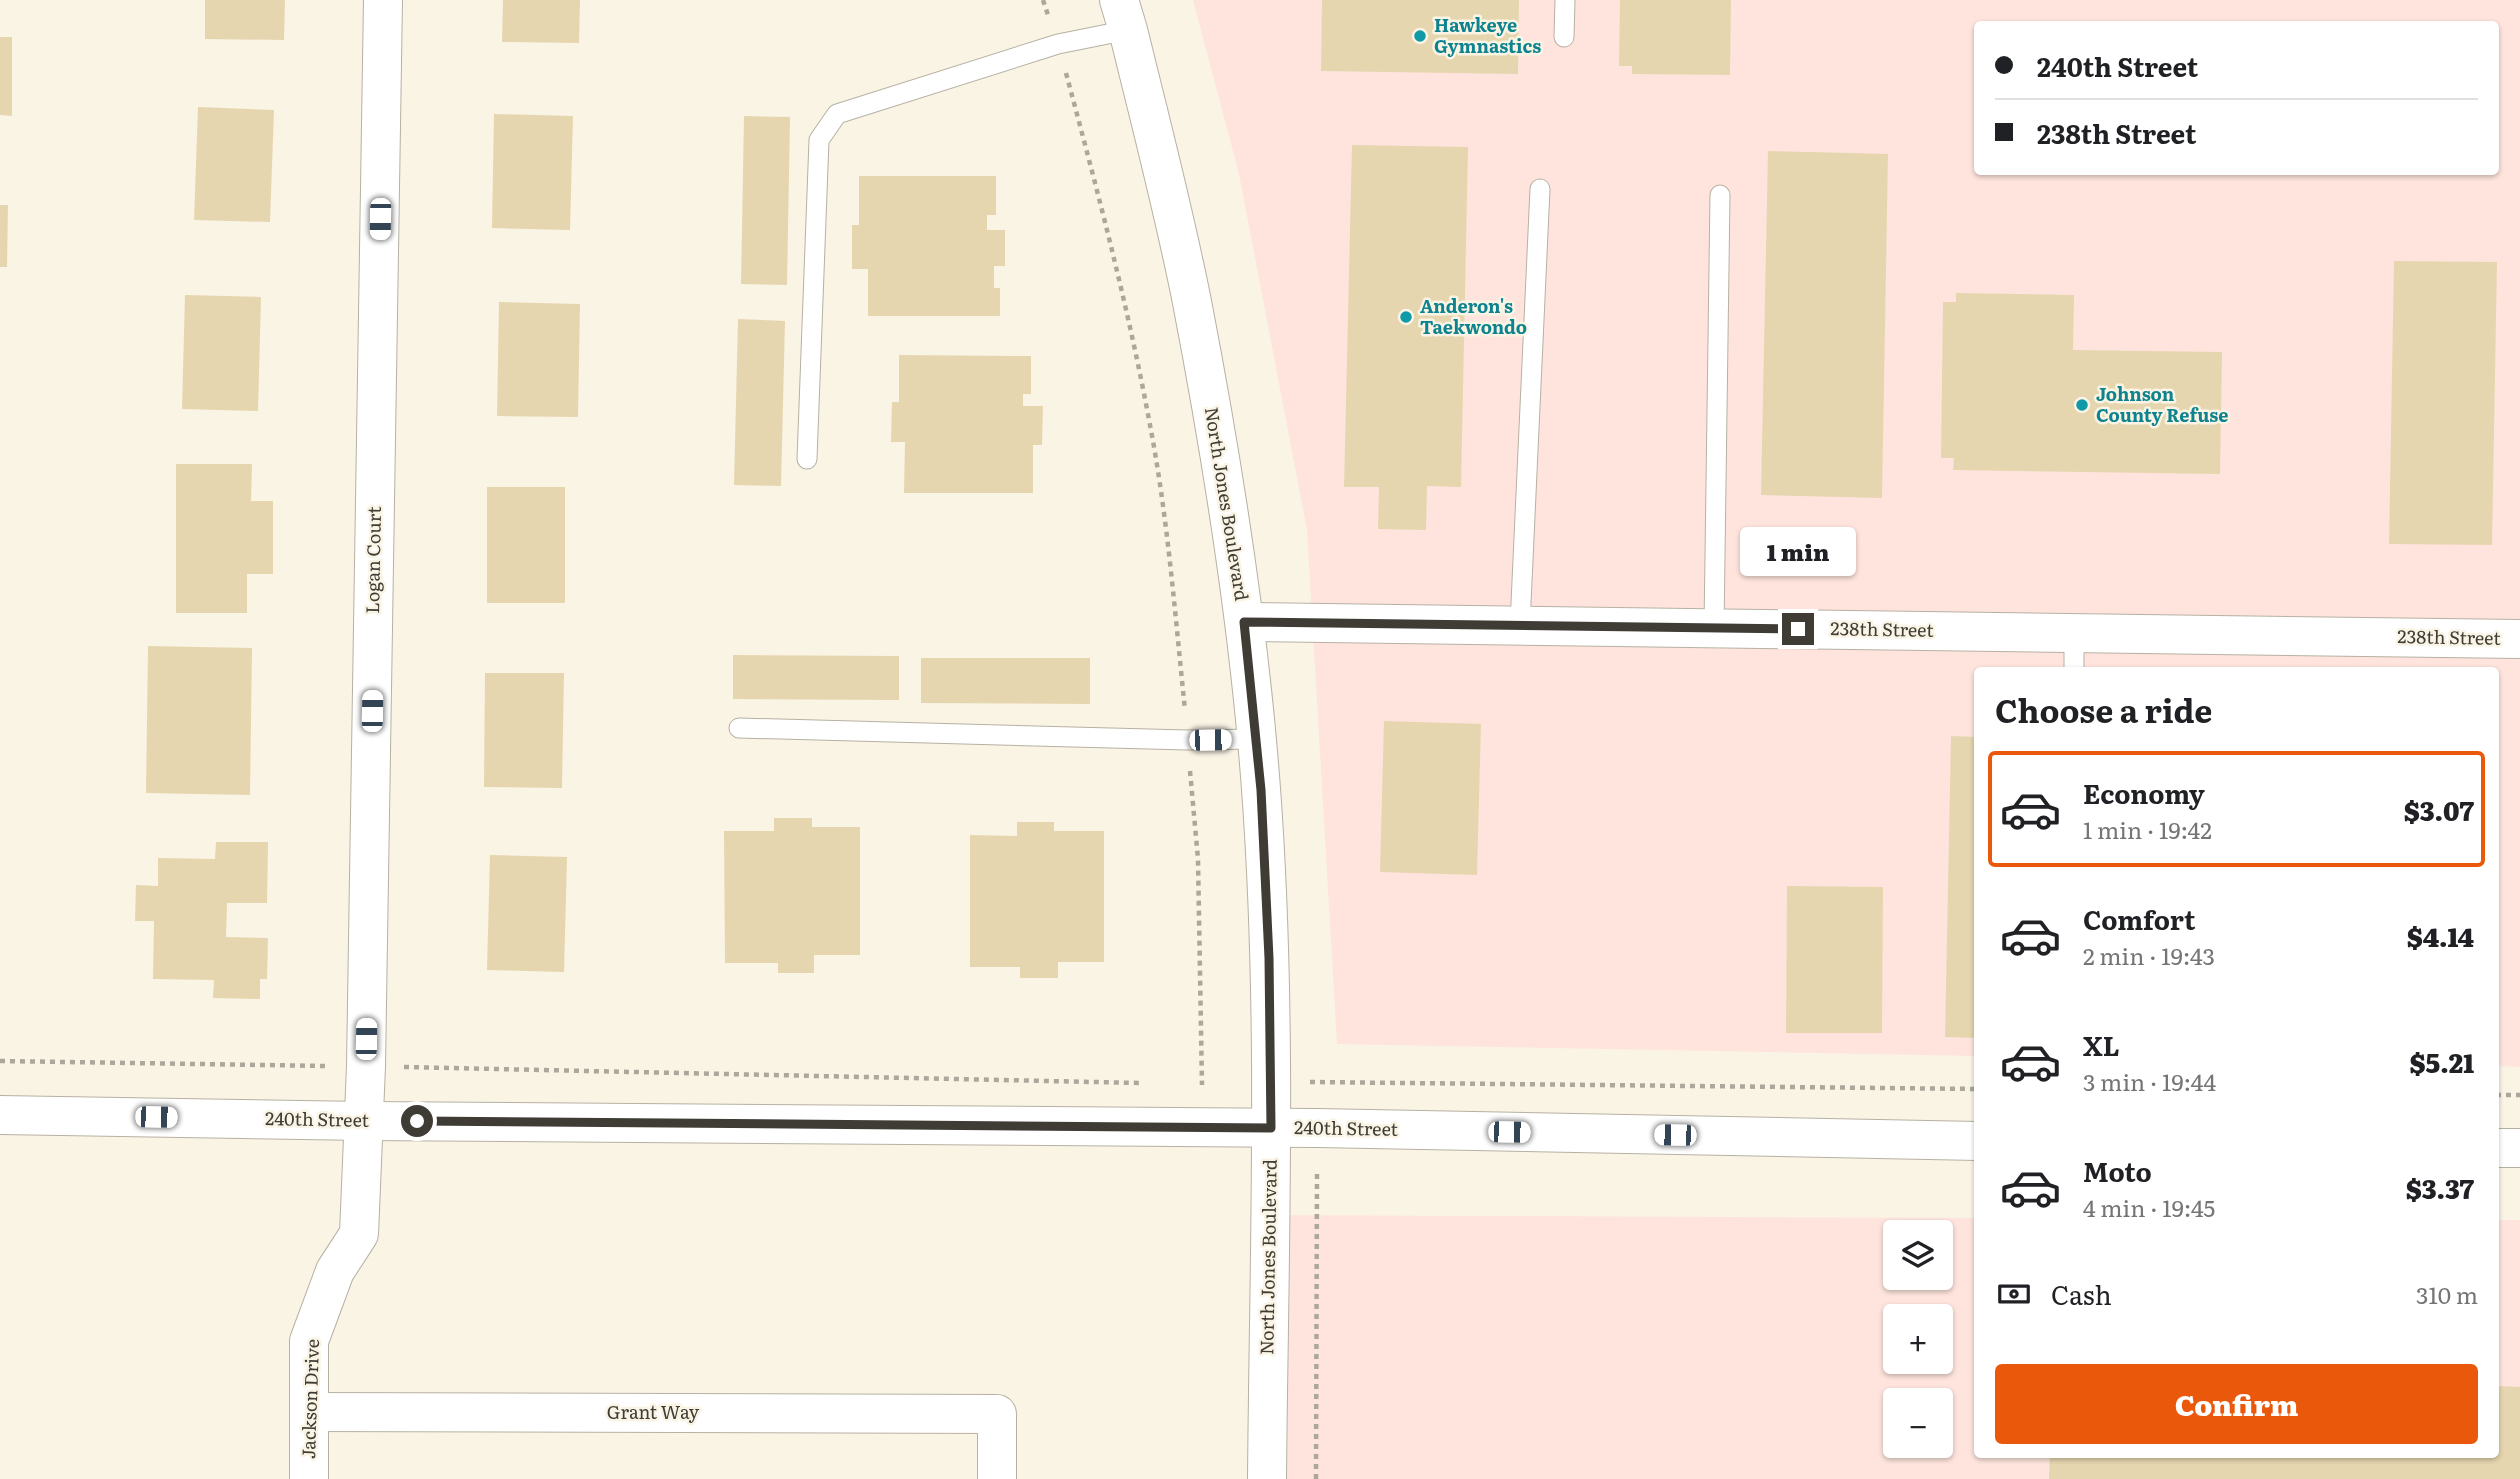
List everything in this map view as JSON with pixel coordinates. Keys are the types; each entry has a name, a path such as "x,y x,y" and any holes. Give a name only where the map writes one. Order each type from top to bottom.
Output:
{"street":[{"name":"Logan Court","path":"364,1121 383,0"},
{"name":"North Jones Boulevard","path":"1124,15 1192,298 1224,478 1244,622 1261,790 1269,958 1271,1128 1267,1479"},
{"name":"238th Street","path":"1244,622 2520,639"},
{"name":"240th Street","path":"0,1115 364,1121 1317,1128 1974,1141"},
{"name":"Jackson Drive","path":"309,1479 309,1341 335,1271 359,1234 364,1121"},
{"path":"2499,1148 2520,1148"},
{"name":"Grant Way","path":"309,1412 997,1414 997,1479"}],"lane":[{"path":"1564,37 1565,0"},
{"path":"807,459 819,140 837,114 1058,44 1124,15"},
{"path":"1520,625 1540,188"},
{"path":"1714,628 1720,195"},
{"path":"2074,633 2074,667"},
{"path":"739,728 1187,740 1256,739"}],"path":[{"path":"1043,0 1058,44 1113,251 1151,426 1172,576 1198,859 1202,1085 1188,1084"},
{"path":"0,1061 1146,1083"},
{"path":"1326,1081 1974,1089"},
{"path":"2499,1095 2520,1095"},
{"path":"1316,1479 1317,1128"}],"shaded area":[{"path":"1193,0 2520,0 2520,1067 2499,1066 2499,667 1974,667 1974,1056 1337,1044 1307,530 1239,174"},
{"path":"1255,1215 1974,1218 1974,1458 2499,1458 2499,1220 2520,1220 2520,1479 1251,1479"}],"building":[{"path":"205,0 285,0 284,40 205,39"},
{"path":"503,0 580,0 579,43 502,42"},
{"name":"Hawkeye Gymnastics","path":"1322,0 1519,0 1518,74 1321,71"},
{"path":"1620,0 1731,0 1730,75 1632,74 1632,66 1619,66"},
{"path":"0,37 12,37 12,116 0,115"},
{"path":"198,107 274,110 270,222 194,220"},
{"path":"494,114 573,116 570,230 492,228"},
{"path":"744,116 790,117 787,285 741,284"},
{"name":"Anderon's Taekwondo","path":"1352,145 1468,147 1461,487 1427,486 1426,530 1378,529 1379,487 1344,487"},
{"path":"1768,151 1888,154 1882,498 1761,495"},
{"path":"859,176 996,176 996,215 987,215 987,230 1005,230 1005,266 994,266 994,288 1000,288 1000,316 868,316 868,269 852,269 852,225 859,225"},
{"path":"0,205 8,205 7,267 0,267"},
{"path":"2394,261 2497,262 2492,545 2389,544"},
{"name":"Johnson County Refuse","path":"1956,293 2074,295 2073,350 2222,352 2220,474 1953,470 1954,458 1941,458 1943,302 1956,302"},
{"path":"185,295 261,297 258,411 182,409"},
{"path":"499,302 580,304 578,417 497,416"},
{"path":"738,319 785,321 781,486 734,485"},
{"path":"899,355 1031,356 1031,394 1023,394 1023,406 1043,406 1042,445 1033,445 1033,493 904,493 905,442 891,442 892,402 899,402"},
{"path":"176,464 252,464 251,501 273,501 273,574 247,574 247,613 176,613"},
{"path":"487,487 565,487 565,603 487,603"},
{"path":"148,646 252,648 250,795 146,793"},
{"path":"733,655 899,656 899,700 733,699"},
{"path":"921,658 1090,658 1090,704 921,703"},
{"path":"485,673 564,673 562,788 484,787"},
{"path":"1384,721 1481,724 1477,875 1380,872"},
{"path":"1951,736 1974,737 1974,1038 1945,1037"},
{"path":"774,818 812,818 812,827 860,827 860,955 814,955 814,973 778,973 778,963 725,963 724,831 774,831"},
{"path":"1017,822 1054,822 1054,831 1104,831 1104,962 1058,962 1058,978 1020,978 1020,967 970,967 970,835 1017,836"},
{"path":"216,842 268,842 267,903 227,903 226,937 268,938 267,979 260,979 260,999 213,998 214,980 153,979 154,921 135,921 136,885 158,886 158,858 215,859"},
{"path":"490,855 567,857 564,972 487,970"},
{"path":"1787,886 1883,887 1882,1033 1786,1033"},
{"path":"2499,1386 2520,1387 2520,1479 2049,1479 2050,1458 2499,1458"}],"place":[{"name":"Hawkeye Gymnastics","path":"1420,36"},
{"name":"Anderon's Taekwondo","path":"1406,317"},
{"name":"Johnson County Refuse","path":"2082,405"}],"route":[{"path":"417,1121 1271,1128 1269,958 1261,790 1244,622 1798,629"}]}
